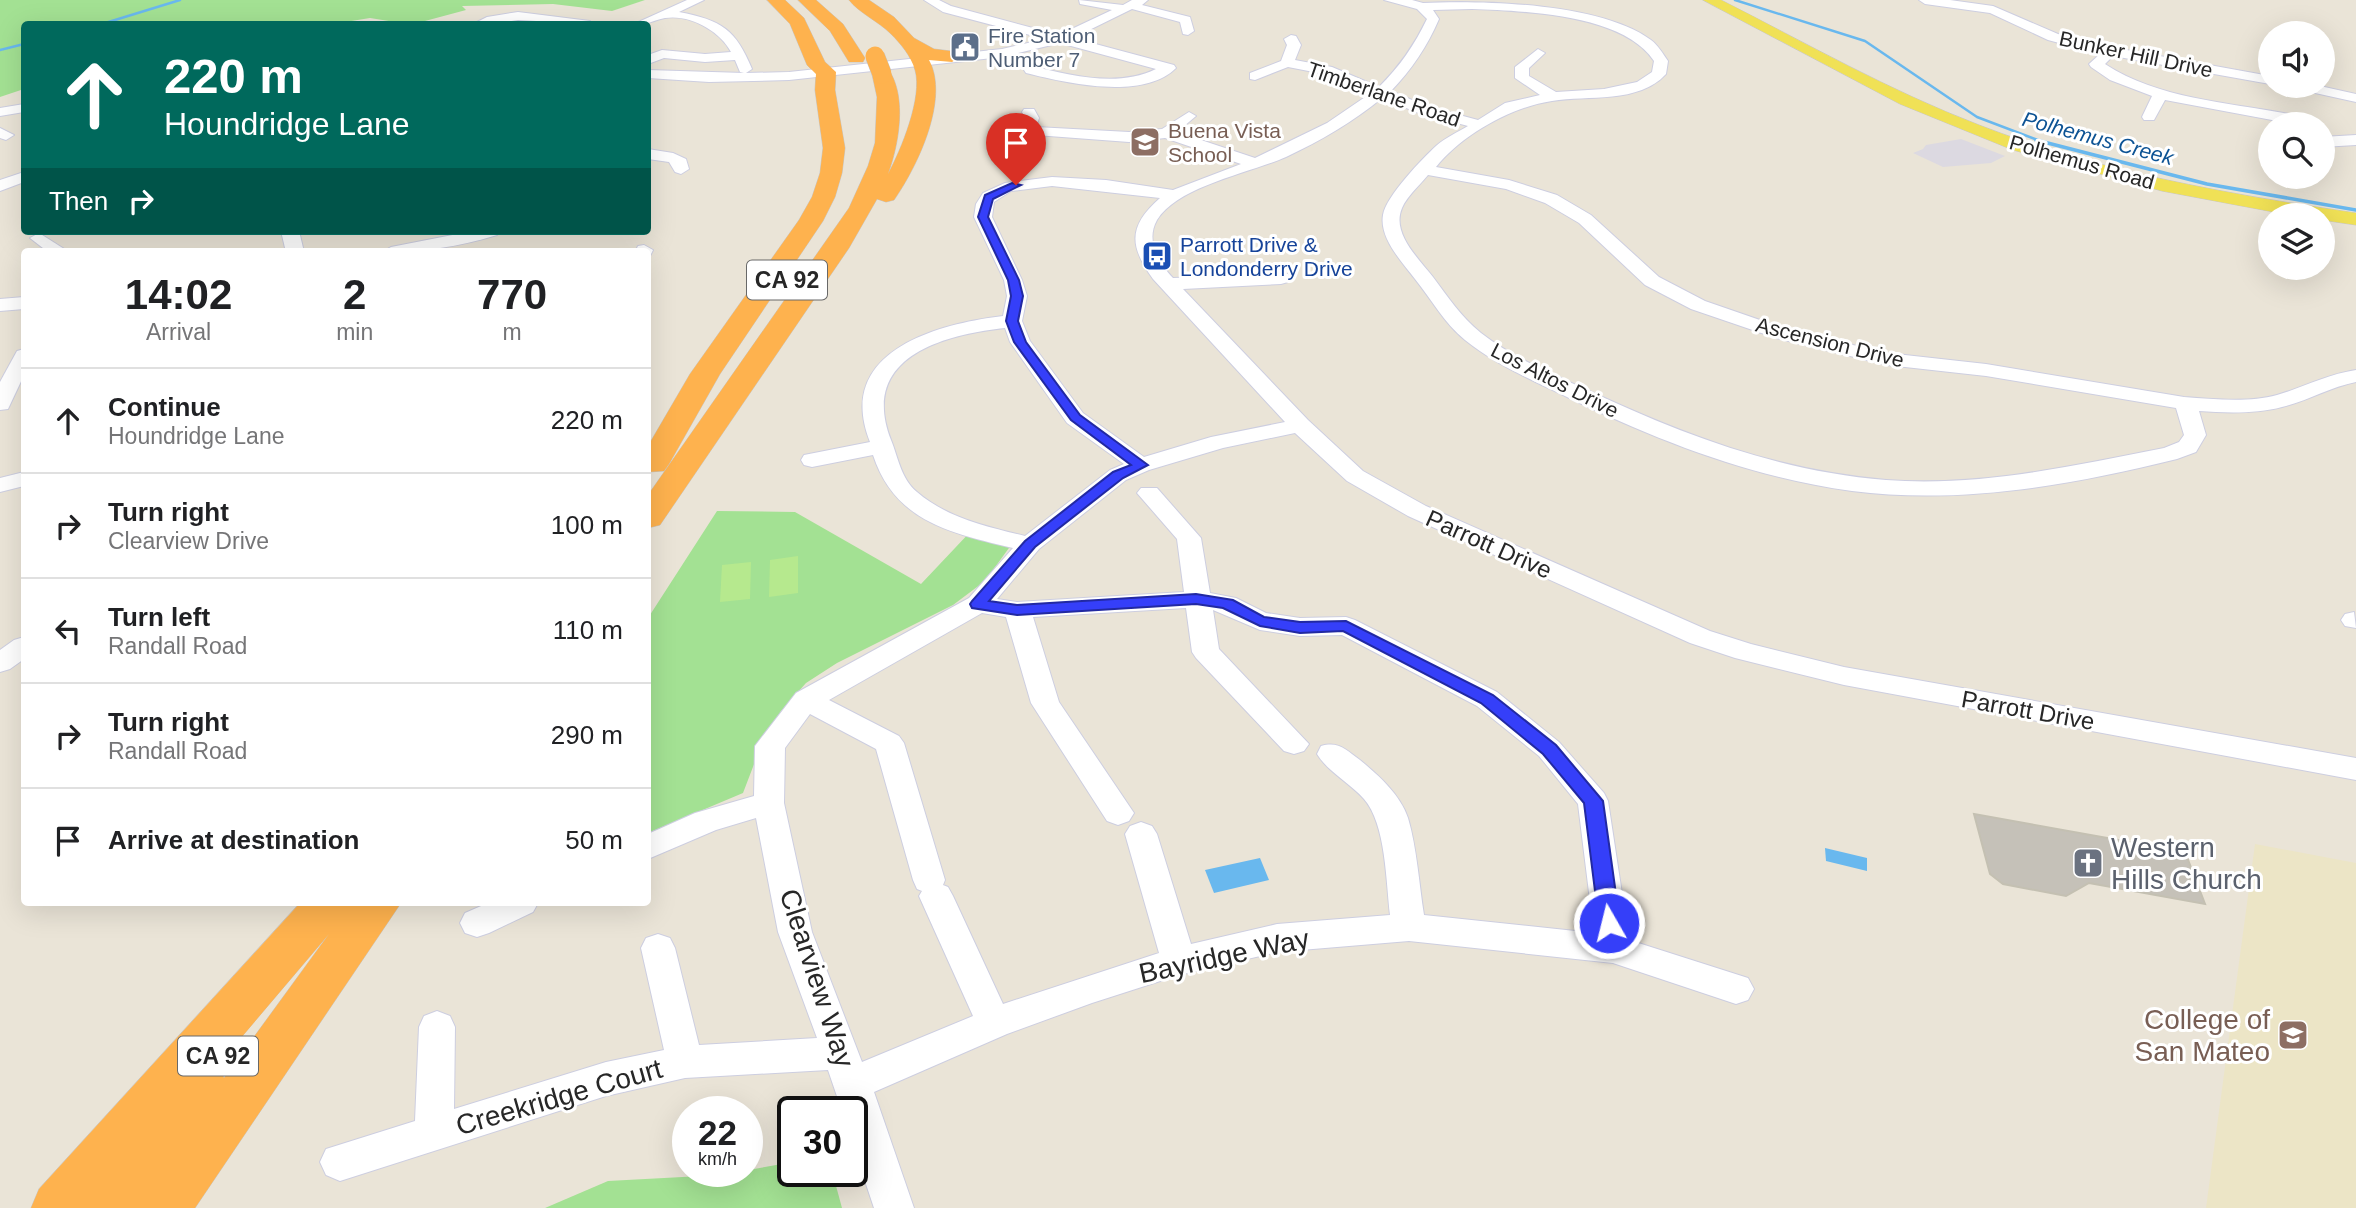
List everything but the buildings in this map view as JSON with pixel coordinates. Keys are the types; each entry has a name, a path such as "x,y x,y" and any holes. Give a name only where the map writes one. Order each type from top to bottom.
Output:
{"highway":[{"path":"651,465 705,374 806,229 824,197 833,171 835,147 821,71 798,22 775,0"},
{"name":"CA 92","path":"651,466 817,239 843,198 859,161 866,136 869,66 836,28 806,0"},
{"name":"CA 92","path":"651,514 820,271 862,206 882,159 889,110 851,23 826,0"},
{"path":"857,0 889,21 909,42 929,54 958,57"},
{"path":"820,271 861,228 898,177 918,130 922,67 909,42"},
{"path":"922,67 936,66 958,57"},
{"path":"788,74 808,63 821,71"},
{"path":"788,74 813,78 821,71"},
{"path":"59,1208 327,906"},
{"name":"CA 92","path":"105,1208 328,906"},
{"path":"190,1208 377,906"},
{"name":"CA 92","path":"162,1208 377,906"}],"main road":[{"name":"Polhemus Road","path":"1710,0 1922,106 2006,141 2164,185 2261,205 2356,219"}],"street":[{"path":"648,21 698,0"},
{"path":"930,0 947,9 1169,68 1156,76 1114,82 1068,79 1031,70"},
{"path":"1390,0 1421,7"},
{"name":"Bunker Hill Drive","path":"1925,0 1993,10 2053,37 2110,51 2258,78"},
{"path":"1084,1 1131,4 1186,20 1188,32"},
{"path":"958,57 1023,49 1061,39 1131,4"},
{"name":"Los Altos Drive","path":"1421,7 1524,4 1573,14 1598,21 1643,40 1661,61 1659,74 1642,85 1604,93 1553,96 1510,106 1450,142 1422,169 1389,215 1390,225 1399,242 1459,324 1494,351 1544,377 1659,431 1728,457 1823,479 1876,486 1954,488 1999,484 2168,454 2188,447 2195,435 2191,416 2184,403"},
{"name":"Parrott Drive","path":"1421,7 1433,17 1426,39 1400,75 1383,91 1346,117 1255,163 1175,195 1157,208 1146,222 1142,236 1144,251 1151,264 1300,425 1354,476 1417,511 1656,618 1745,652 1844,676 2356,769"},
{"path":"662,54 743,62 735,44 715,24 666,14"},
{"path":"486,21 508,16 557,21"},
{"path":"1255,76 1287,63 1294,45 1292,38"},
{"path":"651,59 682,47"},
{"path":"2110,51 2096,64 2116,79 2161,94 2258,112"},
{"path":"1538,52 1522,67 1522,78 1553,96"},
{"name":"Timberlane Road","path":"1287,63 1327,70 1421,108 1481,125"},
{"path":"821,71 922,67"},
{"path":"651,74 709,78 788,74"},
{"path":"2335,93 2356,98"},
{"path":"2148,117 2161,94"},
{"path":"0,112 21,108"},
{"path":"1029,112 1032,118 1027,131 1129,137 1166,132 1255,163"},
{"path":"1166,132 1189,116"},
{"path":"651,154 673,158 680,162 681,169"},
{"name":"Ascension Drive","path":"1422,169 1510,186 1550,200 1585,219 1652,281 1698,305 1783,334 1887,359 1986,370 2184,403 2238,405 2278,402 2338,379 2356,376"},
{"path":"0,186 21,178"},
{"path":"1141,465 1075,418 1020,342 1012,321 1017,296 1013,280 983,217 989,197 1016,185 1053,181 1175,195"},
{"path":"415,248 478,235"},
{"path":"39,238 54,248"},
{"path":"1169,284 1281,278"},
{"path":"0,305 21,303"},
{"path":"1012,321 942,332 903,353 880,380 872,415 896,480 907,497 923,508 972,530 1030,544"},
{"path":"7,394 21,362"},
{"name":"Clearview Way","path":"894,1208 795,932 769,803 769,746 806,700 978,604 1030,544 1118,475 1141,465 1219,442 1300,425"},
{"path":"813,460 882,446"},
{"path":"0,485 21,480"},
{"path":"1149,493 1189,538 1206,652 1294,744"},
{"path":"978,604 1017,610 1196,599 1227,604 1260,621 1300,627 1346,626 1487,699 1549,749 1594,801 1613,950"},
{"path":"1017,610 1045,703 1129,823 1179,961"},
{"path":"0,663 21,648"},
{"path":"806,700 889,743 933,888 994,1023"},
{"path":"1332,754 1385,801 1392,817 1409,927"},
{"path":"651,846 706,821 769,803"},
{"path":"477,923 514,906"},
{"name":"Bayridge Way","path":"846,1069 1179,961 1277,938 1409,927 1613,950 1735,989"},
{"name":"Creekridge Court","path":"658,948 685,1062"},
{"name":"Creekridge Court","path":"434,1133 438,1027"},
{"name":"Creekridge Court","path":"340,1161 606,1079 685,1062 846,1069"}],"shaded area":[{"path":"1961,139 2005,156 1991,163 1943,167 1913,153 1926,145"},
{"name":"College of San Mateo","path":"2255,844 2356,863 2356,1208 2206,1208"}],"green space":[{"path":"0,0 645,0 612,11 553,4 462,6 466,10 425,21 370,18 352,21 21,21 21,90 0,97"},
{"path":"717,511 795,512 921,584 972,530 1014,541 985,581 953,605 837,663 806,683 781,711 761,746 743,793 651,832 651,613"},
{"path":"798,556 798,593 769,597 770,560"},
{"path":"751,562 750,599 720,602 722,565"},
{"path":"777,1165 777,1187 836,1187 842,1208 545,1208 608,1181 672,1178 672,1187 763,1187 763,1167"}],"water":[{"path":"1825,848 1867,858 1867,871 1826,861"},
{"path":"1260,858 1269,880 1214,893 1205,870"}],"waterway":[{"path":"112,21 180,0"},
{"name":"Polhemus Creek","path":"1735,0 1865,41 1977,117 2041,141"},
{"path":"0,50 21,45"},
{"name":"Polhemus Creek","path":"2036,140 2041,141"},
{"name":"Polhemus Creek","path":"2041,141 2207,184 2356,210"}],"place":[{"name":"Fire Station Number 7","path":"965,47"},
{"name":"Buena Vista School","path":"1145,142"},
{"name":"Parrott Drive & Londonderry Drive","path":"1157,256"},
{"name":"Western Hills Church","path":"2088,863"},
{"name":"College of San Mateo","path":"2293,1035"}],"route":[{"path":"1016,185 989,197 984,206 983,217 1013,280 1017,296 1012,321 1020,342 1075,418 1141,465 1118,475 1030,544 978,604 1017,610 1196,599 1227,604 1260,621 1300,627 1346,626 1487,699 1549,749 1594,801 1609,923"}]}
